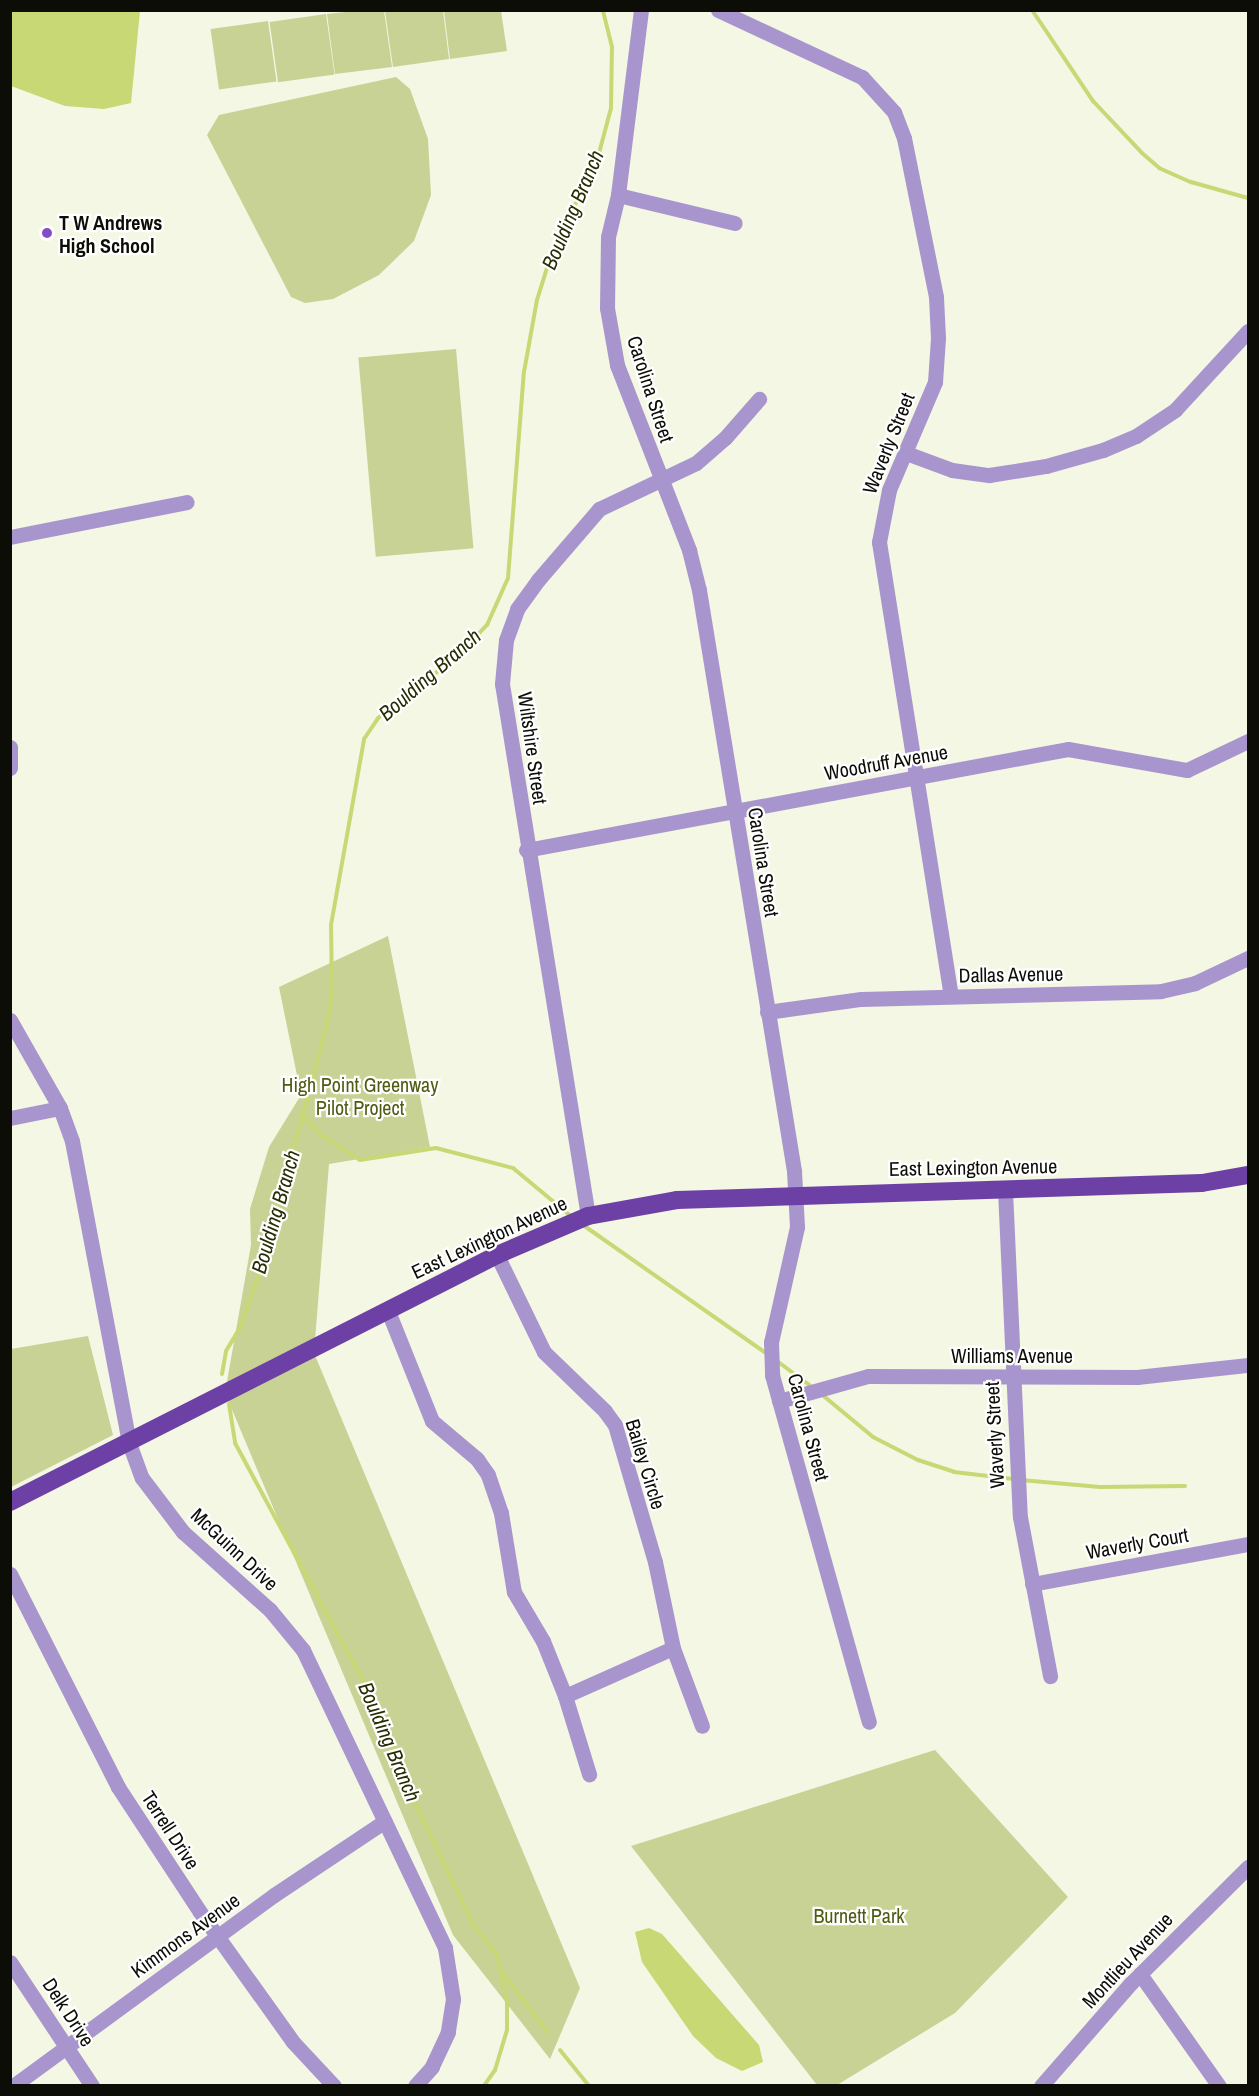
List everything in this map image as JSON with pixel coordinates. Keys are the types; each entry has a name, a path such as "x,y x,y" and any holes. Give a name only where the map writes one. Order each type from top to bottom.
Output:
{"main road":[{"name":"East Lexington Avenue","path":"10,1502 497,1255 588,1216 656,1203 796,1194 1203,1183 1248,1175"}],"street":[{"name":"Carolina Street","path":"641,10 618,195 608,237 607,308 617,365 689,550 699,590 796,1194 792,1260 771,1341 779,1401 869,1722"},
{"name":"Waverly Street","path":"718,10 862,77 879,92 900,124 936,297 938,338 935,382 890,490 879,543 919,778 951,996"},
{"path":"618,195 735,223"},
{"path":"906,453 952,471 989,475 1046,466 1103,450 1136,436 1175,410 1248,331"},
{"name":"Wiltshire Street","path":"588,1216 526,850 502,684 506,640 517,609 538,580 599,509 696,463 725,438 759,399"},
{"path":"10,537 187,502"},
{"name":"Woodruff Avenue","path":"526,850 1068,749 1187,770 1248,741"},
{"path":"10,747 10,768"},
{"name":"Dallas Avenue","path":"767,1012 861,999 1134,993 1178,989 1248,958"},
{"name":"McGuinn Drive","path":"10,1020 60,1108 72,1141 129,1443 142,1478 169,1516 205,1556 270,1610 303,1650 445,1948 452,1975 448,2032 432,2067 415,2085"},
{"path":"10,1118 60,1108"},
{"name":"Waverly Street","path":"1005,1190 1020,1517 1050,1676"},
{"name":"Bailey Circle","path":"497,1255 544,1352 605,1411 615,1425 655,1562 673,1648 702,1726"},
{"path":"388,1311 432,1421 477,1459 488,1475 501,1513 514,1592 543,1641 565,1696 589,1774"},
{"name":"Williams Avenue","path":"779,1401 868,1376 1137,1377 1248,1365"},
{"name":"Waverly Court","path":"1032,1584 1248,1544"},
{"name":"Terrell Drive","path":"10,1574 118,1787 218,1937 293,2042 334,2085"},
{"path":"565,1696 673,1648"},
{"name":"Kimmons Avenue","path":"13,2085 384,1821"},
{"name":"Montlieu Avenue","path":"1041,2085 1140,1974 1248,1867"},
{"name":"Delk Drive","path":"10,1962 92,2085"},
{"path":"1140,1974 1219,2085"}],"green space":[{"path":"384,11 392,67 335,74 327,14"},
{"path":"385,11 443,11 449,59 393,67"},
{"path":"444,11 501,11 507,51 450,59"},
{"path":"326,14 334,74 278,82 270,22"},
{"path":"268,21 276,81 219,89 211,29"},
{"path":"396,77 410,89 428,139 431,195 414,241 379,275 333,299 305,303 291,297 207,135 219,115"},
{"path":"456,349 473,548 376,557 358,358"},
{"name":"High Point Greenway Pilot Project","path":"388,936 430,1147 329,1164 314,1353 580,1988 550,2059 453,1935 225,1393 251,1245 250,1209 269,1147 301,1095 279,987"},
{"path":"88,1336 113,1435 11,1487 11,1349"},
{"name":"Burnett Park","path":"935,1750 1068,1897 955,2013 837,2085 817,2085 631,1846"}],"shaded area":[{"path":"11,10 140,11 131,103 104,109 65,106 11,86"},
{"path":"649,1928 662,1934 759,2045 763,2062 742,2071 716,2058 693,2036 642,1962 635,1932"}],"waterway":[{"name":"Boulding Branch","path":"222,1374 226,1351 240,1328 263,1262 327,1024 332,994 331,925 364,739 378,718 456,657 487,625 508,578 524,372 537,300 551,255 598,157 611,108 612,47 603,10"},
{"path":"1032,10 1093,101 1159,168 1191,182 1248,198"},
{"path":"301,1114 321,1135 360,1160 436,1148 513,1168 572,1217"},
{"path":"583,1225 766,1353"},
{"path":"777,1361 812,1387"},
{"path":"820,1393 873,1437 918,1460 954,1472 1014,1479"},
{"name":"Boulding Branch","path":"229,1404 235,1443 382,1716 417,1807 474,1926 497,1954 507,2002 507,2030 495,2070 484,2086"},
{"path":"1021,1480 1100,1487 1185,1486"},
{"path":"502,1972 547,2032"},
{"path":"560,2050 589,2086"}],"place":[{"name":"T W Andrews High School","path":"47,233"}]}
